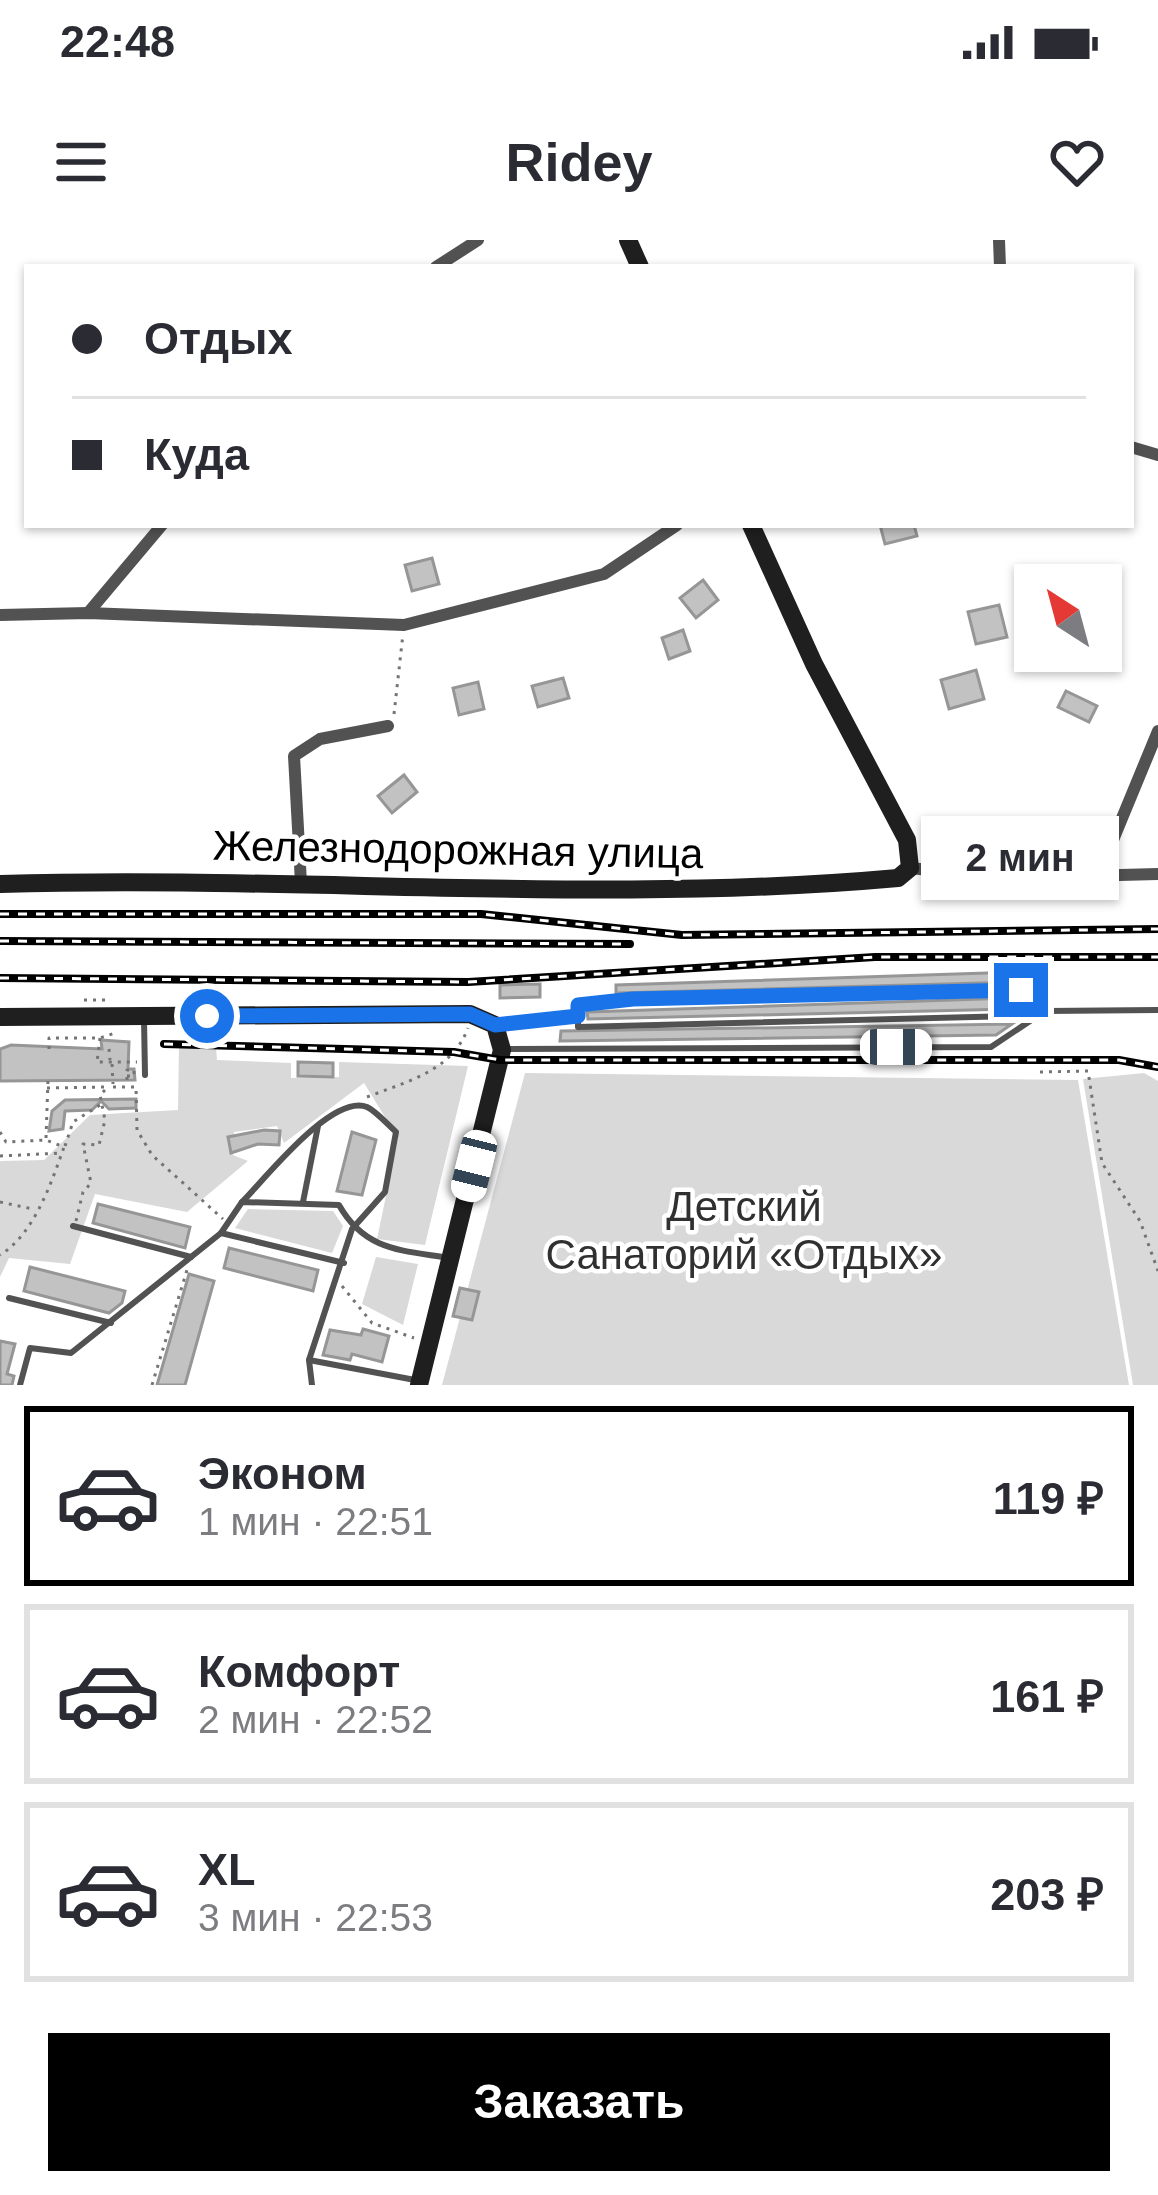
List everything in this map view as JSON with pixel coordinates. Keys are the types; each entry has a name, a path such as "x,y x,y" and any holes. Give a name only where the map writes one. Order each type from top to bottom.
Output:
{"street":[{"path":"441,264 478,240"},
{"path":"88,613 159,528"},
{"path":"0,615 88,613 404,625 604,574 673,528"},
{"path":"752,528 814,664 907,840 910,868 1008,878 1158,874"},
{"path":"301,883 294,755 302,745 320,739 388,726"},
{"path":"1099,874 1158,731"},
{"name":"Железнодорожная улица","path":"0,884 790,887 898,878 910,868"},
{"path":"0,1017 144,1023 482,1019 502,1049 419,1383"}],"lane":[{"path":"1021,990 1021,1008 1014,1016 578,1027 578,1016 578,1005 633,999 1021,990"},
{"path":"502,1049 991,1047 1045,1012 1158,1010"},
{"path":"482,1019 578,1016"},
{"path":"144,1023 145,1075"},
{"path":"20,1385 30,1348 71,1353 221,1233 242,1202 319,1123 347,1106 367,1107 396,1132 385,1192 352,1229 308,1360 312,1385"},
{"path":"303,1203 319,1123"},
{"path":"242,1202 339,1205 352,1229 376,1246 451,1258"},
{"path":"74,1226 191,1257"},
{"path":"221,1233 344,1263"},
{"path":"9,1298 111,1323"},
{"path":"308,1360 419,1383"}],"path":[{"path":"388,726 395,712 404,625"},
{"path":"347,1106 432,1071 459,1053 482,1019"},
{"path":"49,1049 49,1038 100,1039 144,1023"},
{"path":"74,1226 83,1192 92,1183 83,1144 99,1144 105,1120 100,1095 110,1087 109,1049"},
{"path":"1040,1072 1088,1071 1102,1163 1140,1221 1158,1271"},
{"path":"46,1140 48,1080"},
{"path":"47,1088 136,1087 137,1130 152,1155 228,1225"},
{"path":"0,1255 16,1245 34,1209 44,1202 73,1122 101,1104"},
{"path":"0,1132 6,1142 46,1140 63,1150"},
{"path":"0,1156 63,1150"},
{"path":"0,1202 34,1209"},
{"path":"152,1385 191,1257"},
{"path":"338,1280 371,1323 420,1340"}],"green space":[{"path":"179,1045 216,1047 217,1060 291,1063 291,1078 339,1077 339,1062 468,1066 425,1245 377,1239 398,1138 364,1083 284,1143 277,1126 234,1132 233,1155 248,1161 187,1212 95,1194 70,1264 9,1258 0,1277 0,1161 44,1160 90,1115 178,1110"},
{"name":"Детский Санаторий «Отдых»","path":"525,1073 1078,1080 1129,1385 442,1385"},
{"path":"1144,1073 1158,1081 1158,1385 1133,1385 1083,1079"},
{"path":"248,1209 333,1211 343,1226 332,1253 235,1228"},
{"path":"376,1257 418,1264 403,1325 362,1304"}],"building":[{"path":"881,528 915,528 917,536 885,544"},
{"path":"432,558 439,584 412,591 405,565"},
{"path":"703,580 718,600 696,618 680,598"},
{"path":"999,605 1007,637 976,644 968,612"},
{"path":"683,630 690,651 669,659 662,638"},
{"path":"976,670 984,699 949,709 941,680"},
{"path":"563,678 569,698 538,707 532,686"},
{"path":"478,682 484,709 459,715 453,688"},
{"path":"1066,691 1097,706 1089,722 1058,707"},
{"path":"404,775 417,792 392,813 378,796"},
{"path":"1046,971 1039,1006 1028,1006 1027,987 1020,982 616,993 616,985"},
{"path":"540,984 540,997 500,998 500,985"},
{"path":"1013,998 1011,1009 588,1019 587,1012"},
{"path":"1012,1024 996,1035 560,1041 561,1031"},
{"path":"101,1040 129,1042 128,1069 134,1069 135,1080 0,1081 0,1049 11,1045 102,1049"},
{"path":"298,1062 333,1063 333,1077 298,1076"},
{"path":"136,1099 136,1108 109,1109 101,1101 92,1110 65,1111 63,1129 49,1131 52,1111 65,1100"},
{"path":"280,1131 279,1145 258,1144 231,1153 228,1137"},
{"path":"352,1132 376,1140 362,1195 337,1191"},
{"path":"98,1204 190,1227 185,1248 93,1223"},
{"path":"229,1248 318,1270 313,1291 224,1268"},
{"path":"30,1267 125,1291 122,1303 109,1313 24,1291"},
{"path":"189,1274 214,1281 185,1385 157,1385"},
{"path":"460,1288 479,1292 472,1320 453,1316"},
{"path":"363,1329 389,1336 382,1362 352,1354 350,1360 323,1355 330,1330 361,1335"},
{"path":"0,1341 15,1344 7,1374 14,1376 12,1385 0,1385"}],"railway":[{"path":"0,914 481,914 682,935 1158,929"},
{"path":"0,941 630,944"},
{"path":"0,978 468,982 875,957 1158,957"},
{"path":"164,1044 454,1052 500,1060 1119,1060 1158,1067"}],"route":[{"path":"207,1016 470,1014 495,1025 578,1016 578,1005 633,999 1021,990"}]}
